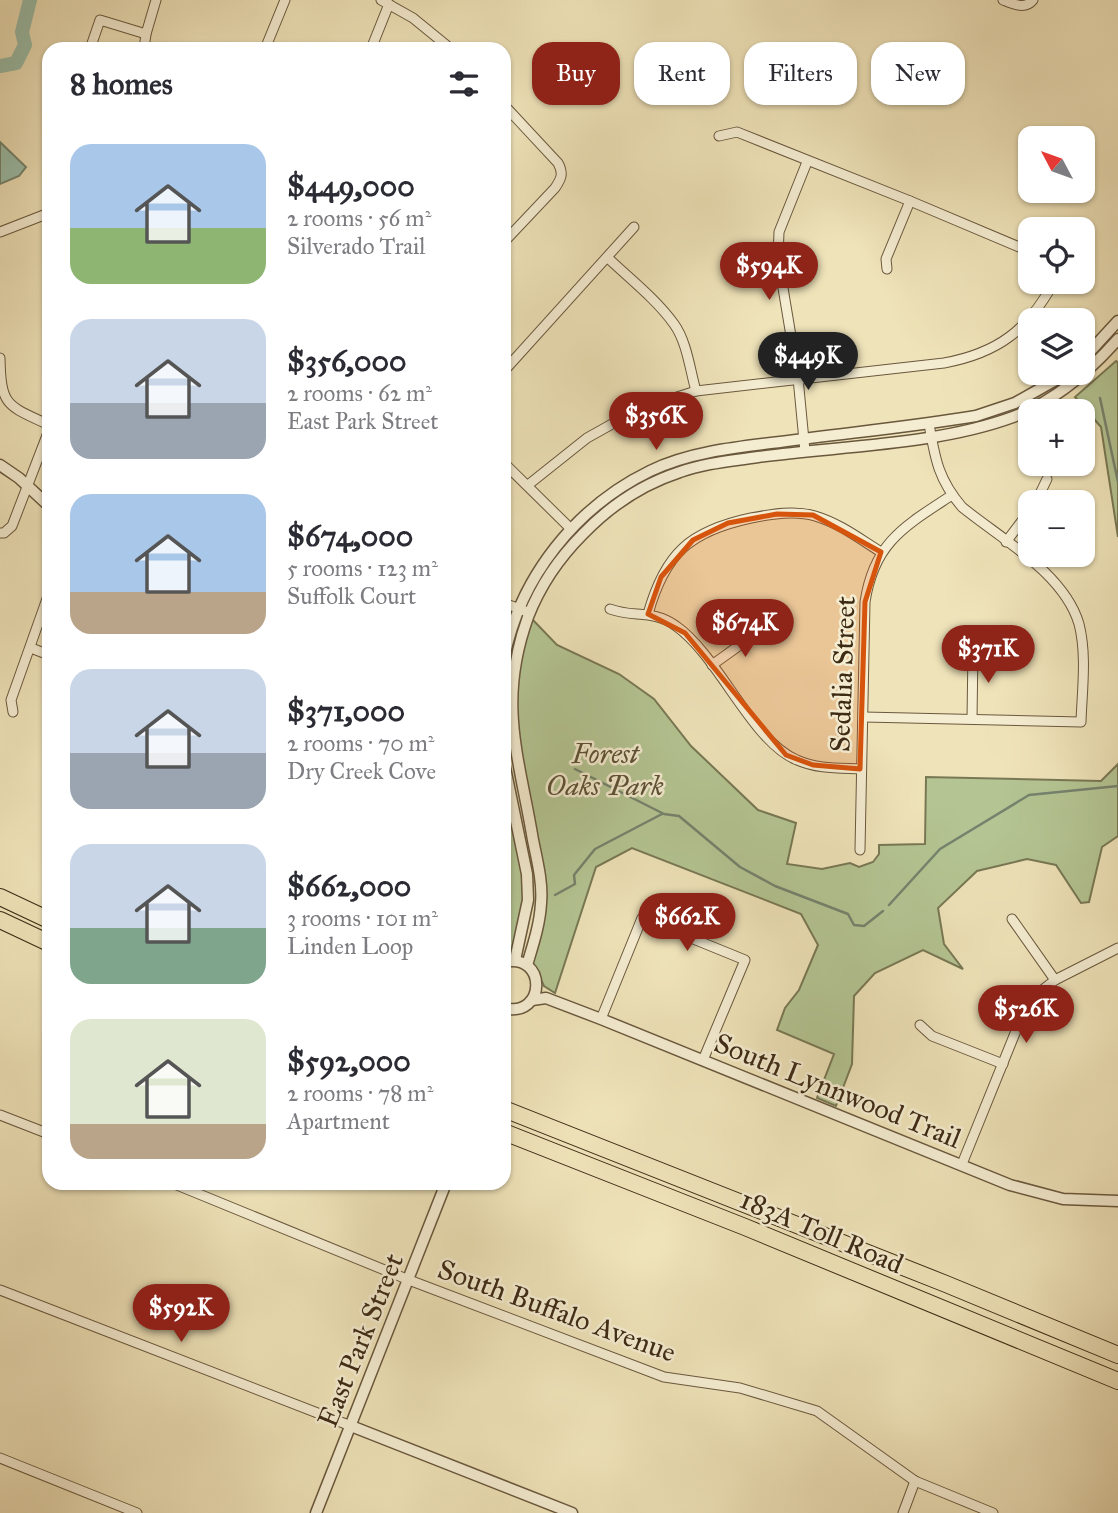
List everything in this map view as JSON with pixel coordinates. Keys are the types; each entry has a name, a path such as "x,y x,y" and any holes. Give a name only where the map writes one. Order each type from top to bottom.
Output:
{"highway":[{"path":"0,897 42,917"},
{"path":"0,920 42,940"},
{"name":"183A Toll Road","path":"511,1112 1118,1355"},
{"name":"183A Toll Road","path":"511,1135 745,1227 1118,1381"}],"street":[{"path":"145,42 156,0"},
{"path":"268,42 285,0"},
{"path":"1003,0 1019,6 1031,2"},
{"path":"373,42 386,2 413,18 442,42"},
{"path":"92,42 98,16 146,34"},
{"path":"511,113 562,170 562,178 555,188 511,235"},
{"path":"719,136 737,132 1018,247"},
{"path":"805,451 798,378 778,258 779,232 807,162"},
{"path":"887,269 886,259 910,201"},
{"path":"0,232 42,216"},
{"path":"511,363 634,227"},
{"path":"608,258 653,300 675,326 696,391"},
{"path":"527,485 587,438 621,419 655,404 696,391 944,363 973,357 1002,343 1023,327 1048,294"},
{"path":"1095,346 1118,321"},
{"path":"511,961 527,965 537,931 541,902 532,831 514,740 512,690 518,646 530,613 550,575 570,547 593,523 621,501 680,471 805,451 932,437 989,425 1039,405 1087,371 1118,339"},
{"path":"0,358 2,394 14,408 42,423"},
{"path":"511,635 519,608 543,563 571,529 617,490 652,470 701,454 976,416 1003,408 1048,385"},
{"path":"864,717 1081,722 1083,654 1079,624 1066,596 1047,574 961,507 937,467 929,424"},
{"path":"0,533 12,526 42,447"},
{"path":"0,465 42,499"},
{"path":"511,470 571,529"},
{"path":"1042,490 1047,479"},
{"name":"Sedalia Street","path":"860,850 865,602 871,571 881,552 907,525 952,495"},
{"path":"648,614 661,577 681,550 703,533 728,523 770,514 813,515 838,526 881,552"},
{"path":"1006,542 1018,526"},
{"path":"511,605 530,613"},
{"path":"610,609 619,613 648,614 677,626 712,665 764,734 786,755 813,765 860,769"},
{"path":"13,712 11,700 42,614"},
{"path":"712,665 761,630"},
{"path":"31,648 42,652"},
{"path":"972,719 973,650"},
{"path":"511,818 527,874 528,900 511,955"},
{"path":"601,1019 642,918 744,960 703,1060"},
{"path":"1012,919 1055,980"},
{"path":"962,1164 1022,1016 1041,991 1055,980 1118,948"},
{"name":"South Lynnwood Trail","path":"527,965 535,975 537,987 546,998"},
{"path":"532,1000 537,987"},
{"name":"South Lynnwood Trail","path":"511,1011 522,1008 532,1000 546,998 1010,1185 1073,1200 1118,1201"},
{"path":"920,1025 932,1036 1003,1064"},
{"path":"0,1115 42,1131"},
{"name":"South Buffalo Avenue","path":"189,1190 408,1280 664,1377 740,1388 817,1411 915,1481 993,1513"},
{"name":"East Park Street","path":"316,1513 443,1190"},
{"path":"0,1290 572,1513"},
{"path":"0,1458 137,1513"},
{"path":"903,1513 915,1481"}],"highlighted area":[{"path":"777,514 813,515 881,552 865,602 860,769 813,765 786,755 685,633 648,614 661,577 693,540 728,523"}],"green space":[{"path":"1116,361 1118,363 1118,537 1101,427 1095,420 1095,399 1075,397 1089,385 1095,385 1095,379"},
{"name":"Forest Oaks Park","path":"532,619 557,645 619,674 654,699 691,746 758,810 796,823 787,864 822,869 850,863 859,867 873,862 879,854 879,845 925,844 926,777 1101,781 1118,764 1118,836 1102,847 1089,902 1081,903 1056,865 1027,859 977,871 938,908 944,944 963,969 923,950 875,973 854,996 852,1064 836,1106 817,1098 834,1054 777,1030 785,1008 799,990 818,945 801,914 632,848 596,867 555,993 544,986 532,961 542,915 516,740 518,667"},
{"path":"511,817 524,883 516,947 511,953"}],"shaded area":[{"path":"0,142 26,167 19,176 0,184"}],"waterway":[{"path":"0,66 16,63 25,45 22,32 30,0"},
{"path":"1100,398 1118,482"},
{"path":"575,769 664,814 679,816 740,867 775,886 848,914 854,925 864,926 883,911"},
{"path":"889,905 940,849 1029,795 1118,786"},
{"path":"555,895 575,884 574,875 595,849 662,814"}]}
